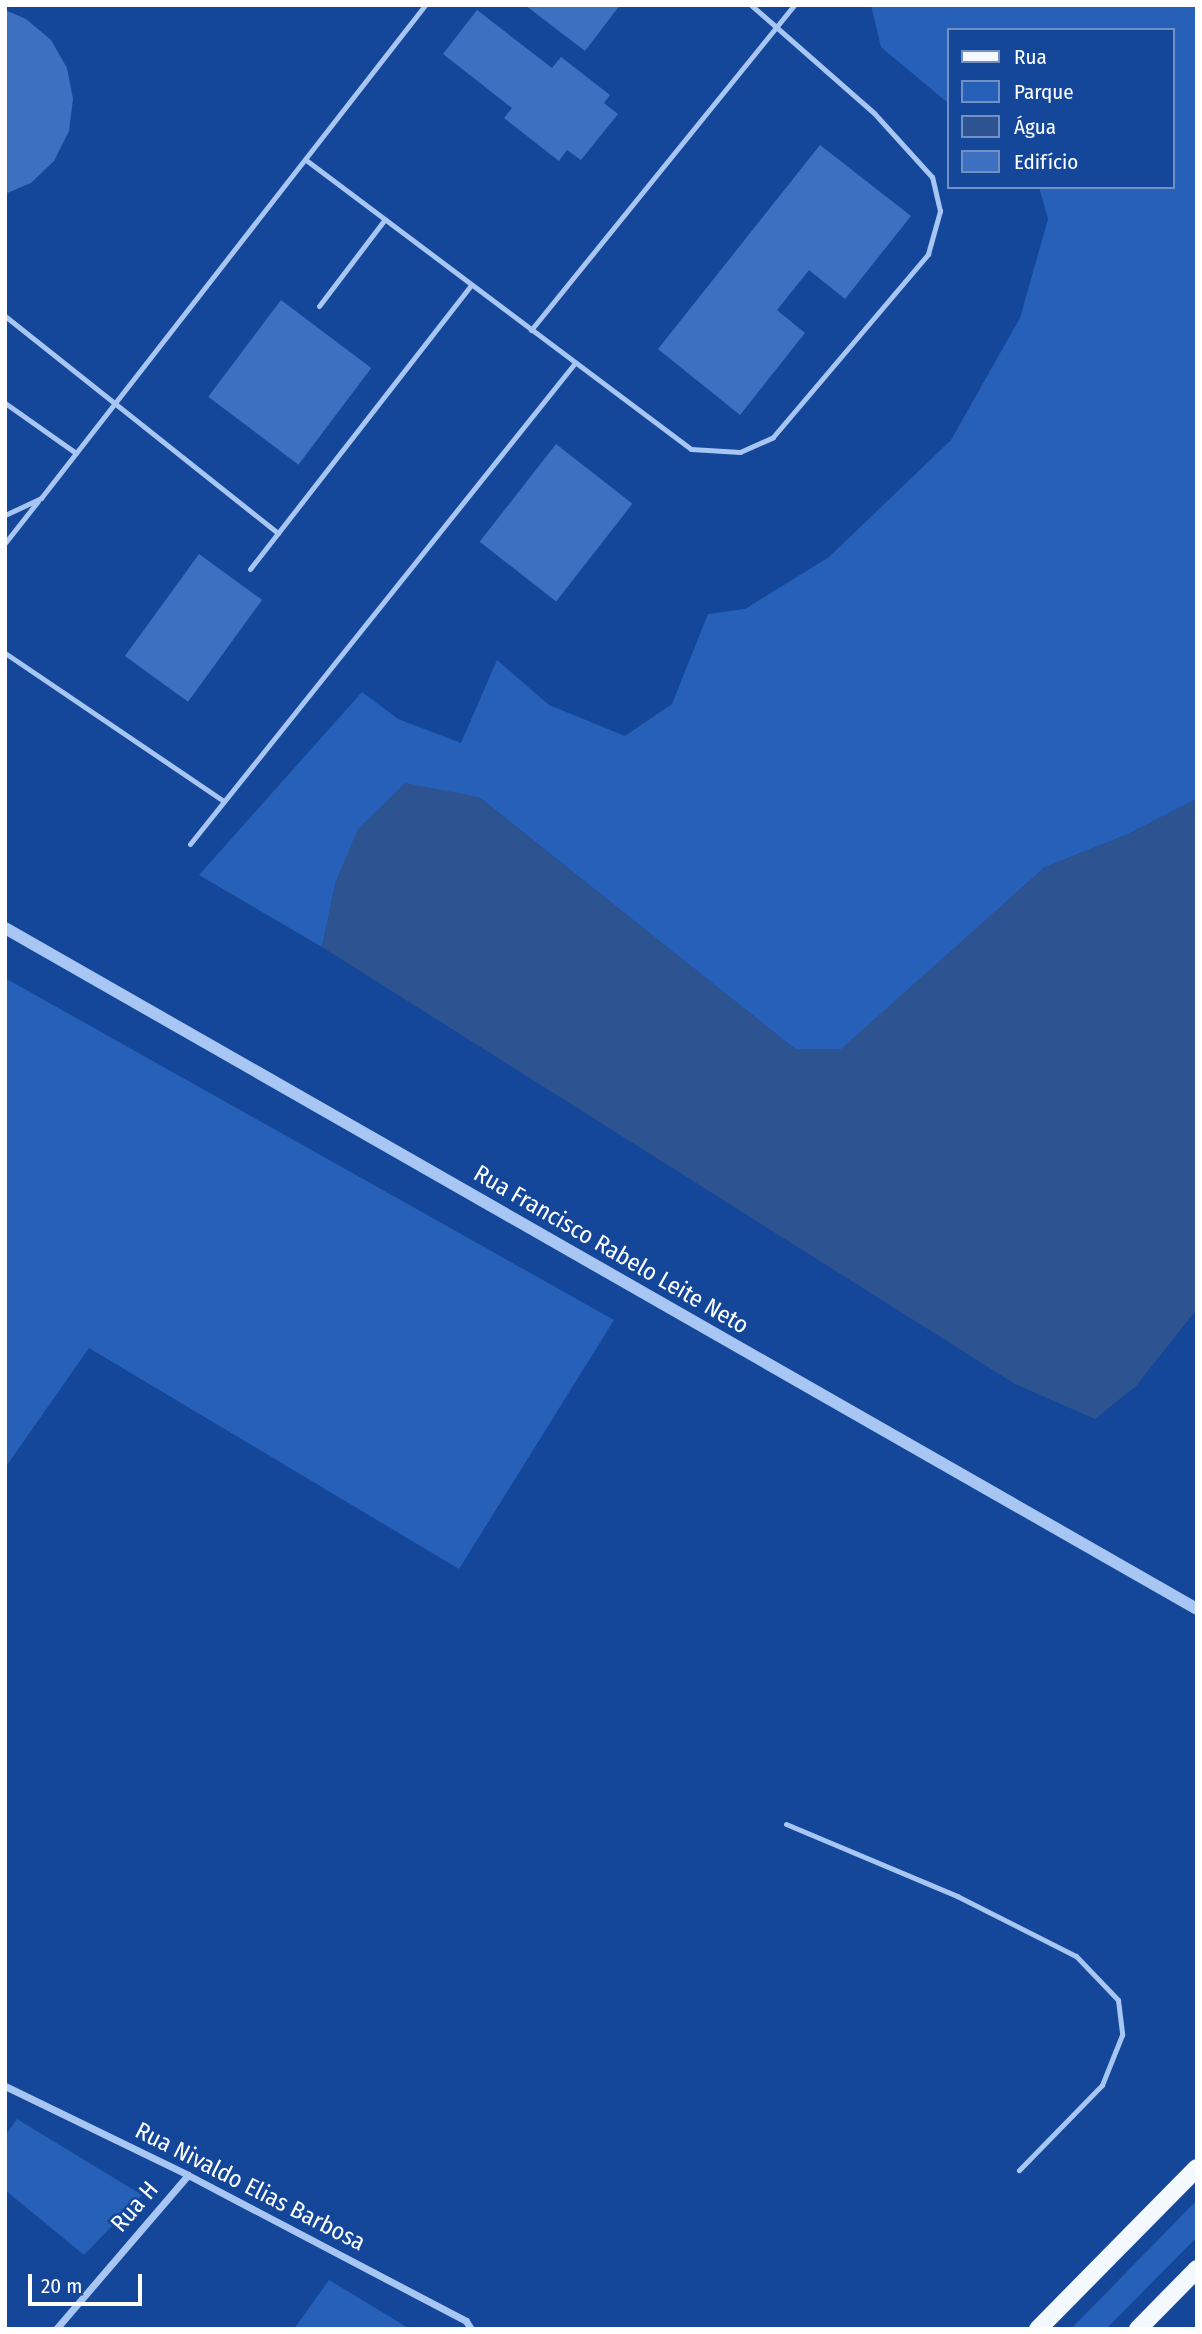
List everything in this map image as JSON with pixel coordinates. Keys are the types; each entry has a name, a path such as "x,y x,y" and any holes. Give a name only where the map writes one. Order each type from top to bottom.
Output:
{"main road":[{"path":"1038,2329 1197,2168"},
{"path":"1138,2329 1197,2269"}],"street":[{"name":"Rua Francisco Rabelo Leite Neto","path":"5,928 1197,1609"},
{"name":"Rua Nivaldo Elias Barbosa","path":"5,2086 188,2175 466,2321 471,2329"},
{"name":"Rua H","path":"56,2329 188,2175"}],"lane":[{"path":"5,543 425,5"},
{"path":"306,160 691,449 740,452 773,437 928,254 940,212 932,177 874,113 751,5"},
{"path":"531,330 794,5"},
{"path":"318,306 385,219"},
{"path":"250,569 471,285"},
{"path":"5,316 278,533"},
{"path":"190,844 575,363"},
{"path":"5,403 76,453"},
{"path":"5,515 41,498"},
{"path":"5,653 224,801"},
{"path":"786,1824 957,1896 1076,1956 1118,2000 1122,2035 1102,2085 1018,2170"}],"green space":[{"path":"871,5 1197,5 1197,799 1126,835 1045,867 841,1050 795,1049 479,797 336,881 322,947 199,875 362,692 398,719 461,743 497,660 549,705 625,736 672,704 708,614 745,609 829,557 951,440 1020,318 1048,219 1040,189 1174,189 1174,28 946,28 946,101 881,47"},
{"path":"5,978 614,1320 459,1569 89,1348 5,1468"},
{"path":"17,2119 142,2195 84,2255 5,2190 5,2136"},
{"path":"1197,2200 1197,2237 1106,2329 1071,2329"},
{"path":"329,2280 410,2329 294,2329"}],"water":[{"path":"405,783 479,797 795,1049 841,1049 1045,867 1126,835 1197,799 1197,1309 1136,1386 1095,1419 1015,1384 322,947 336,881 358,829"}],"building":[{"path":"525,5 620,5 585,51"},
{"path":"5,10 26,19 51,40 67,68 73,99 69,131 54,161 31,183 5,194"},
{"path":"477,10 552,68 561,57 610,95 604,103 618,114 581,160 567,150 559,161 504,118 512,108 443,54"},
{"path":"820,145 911,216 845,299 809,270 777,310 805,333 740,415 658,349"},
{"path":"281,300 371,368 298,465 208,397"},
{"path":"556,444 632,504 556,601 480,542"},
{"path":"199,554 262,600 188,702 125,656"}]}
